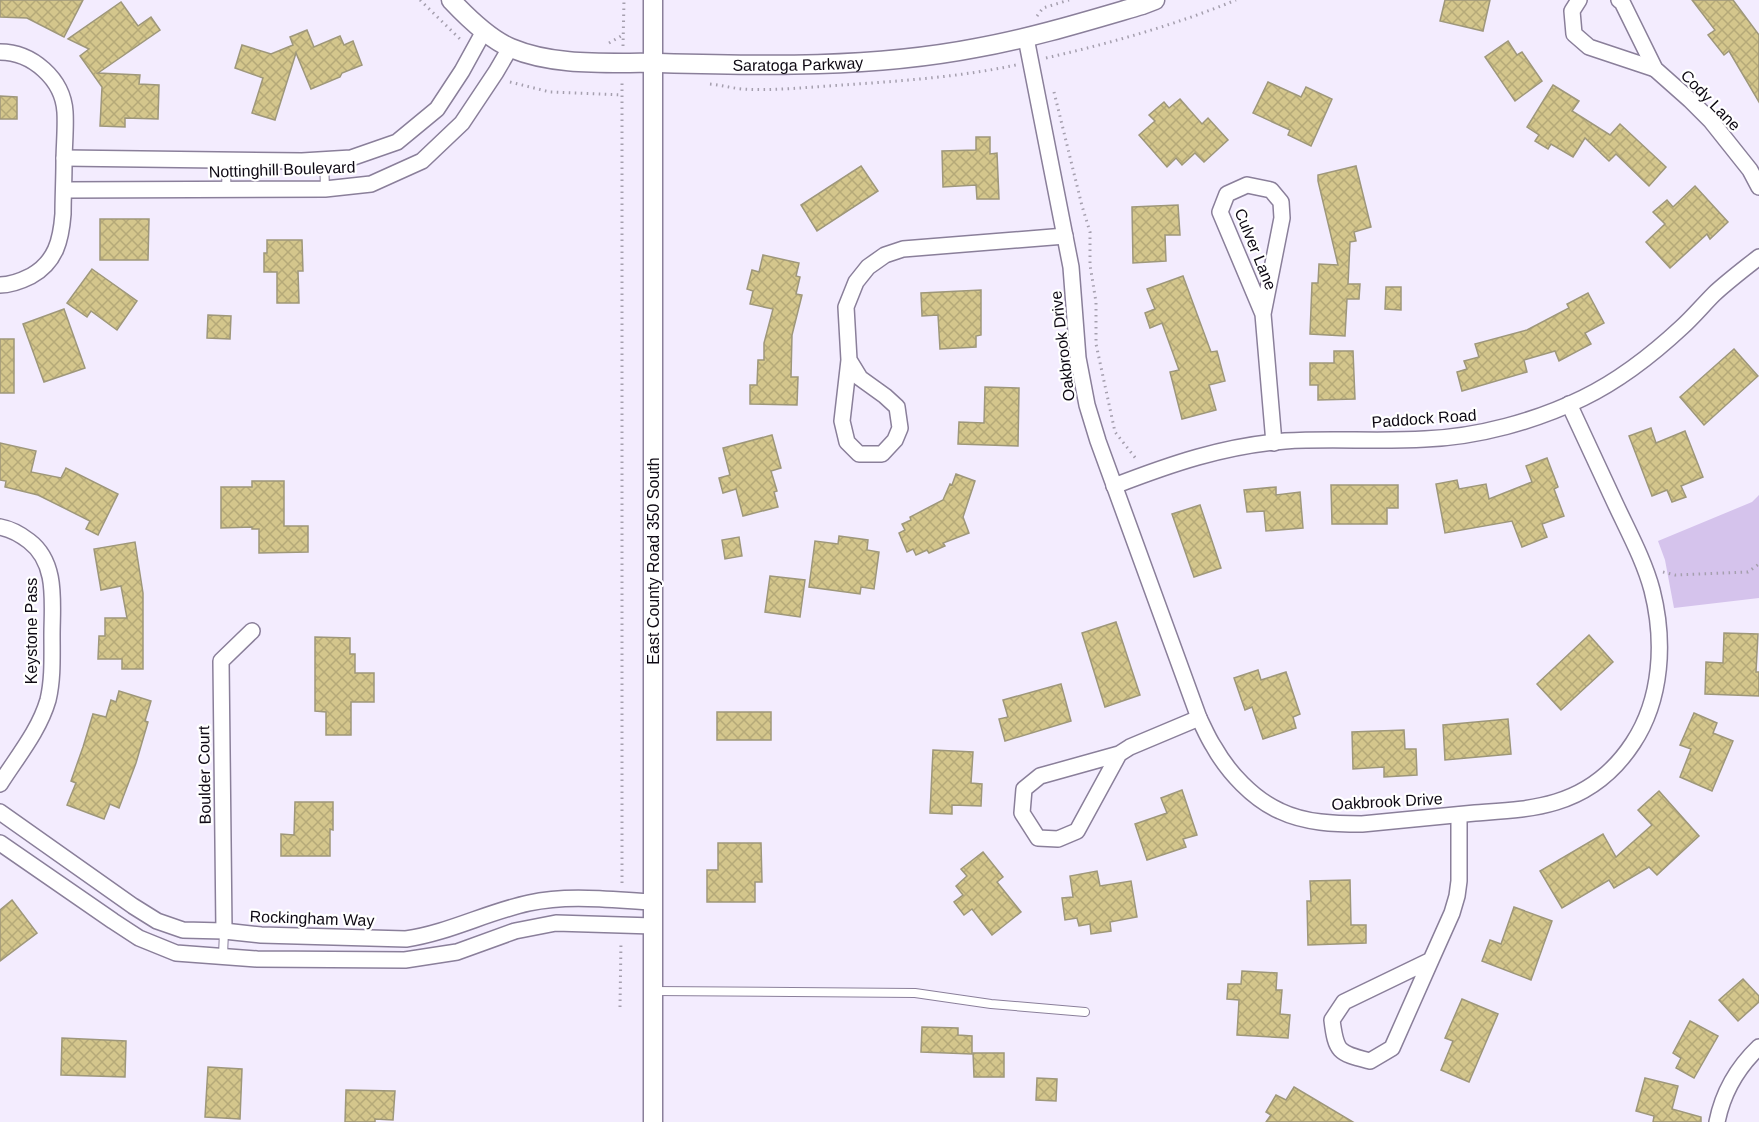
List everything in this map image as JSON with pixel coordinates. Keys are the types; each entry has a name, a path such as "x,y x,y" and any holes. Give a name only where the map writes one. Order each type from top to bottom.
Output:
{"street":[{"name":"Saratoga Parkway","path":"451,0 484,31 510,48 559,60 747,66 821,64 922,56 975,49 1026,38 1155,0"},
{"name":"East County Road 350 South","path":"653,0 653,1122"},
{"name":"Cody Lane","path":"1579,0 1572,11 1574,34 1589,47 1655,69"},
{"name":"Cody Lane","path":"1619,0 1655,69 1711,121 1750,170 1759,187"},
{"name":"Nottinghill Boulevard","path":"64,158 302,161 351,158 397,142 437,109 484,31"},
{"name":"Oakbrook Drive","path":"1026,38 1071,267 1078,358 1087,405 1114,486 1199,718 1214,748 1227,767 1262,800 1280,811 1318,822 1338,824 1362,824 1526,808 1555,802 1584,791 1606,776 1625,756 1641,732 1652,705 1658,678 1658,615 1644,567 1569,404"},
{"name":"Nottinghill Boulevard","path":"64,190 325,189 371,184 422,161 462,123 510,48"},
{"path":"0,52 25,57 40,66 52,78 65,110 62,231 57,247 48,262 36,273 21,281 0,285"},
{"name":"Culver Lane","path":"1263,314 1220,212 1227,194 1247,184 1271,190 1281,202 1282,218 1263,314 1274,442"},
{"path":"849,360 860,378 897,407 900,428 895,441 882,454 859,454 847,442 842,421 849,360 846,307 856,282 868,267 885,255 910,248 1065,236"},
{"name":"Paddock Road","path":"1114,486 1170,465 1224,450 1274,442 1454,437 1486,432 1551,412 1608,384 1646,359 1714,294 1759,256"},
{"name":"Keystone Pass","path":"0,527 21,535 34,545 44,558 50,573 52,589 52,667 48,699 40,720 0,784"},
{"name":"Boulder Court","path":"224,931 221,661 252,631"},
{"path":"1119,754 1077,831 1059,839 1038,838 1022,813 1024,789 1040,776 1119,754 1130,747 1199,718"},
{"name":"Rockingham Way","path":"0,812 157,921 183,930 261,935 406,939 423,936 527,903 551,899 653,902"},
{"path":"1431,960 1344,1002 1332,1020 1335,1044 1347,1055 1370,1061 1392,1048 1452,913 1457,896 1459,815"},
{"path":"0,843 139,938 176,953 257,959 393,960 457,952 515,931 556,923 653,926"},
{"path":"1717,1122 1723,1098 1733,1077 1759,1047"}],"lane":[{"path":"324,159 325,189"},
{"path":"226,189 227,160"},
{"path":"223,956 224,931"},
{"path":"423,936 426,957"},
{"path":"653,991 915,993 992,1004 1085,1012"}],"path":[{"path":"622,901 622,62 624,0"},
{"path":"600,46 611,43 623,35"},
{"path":"1644,567 1675,575 1748,572 1759,564"},
{"path":"620,1007 621,925"}],"shaded area":[{"path":"1759,495 1759,598 1674,608 1665,560 1658,541 1752,502"}],"building":[{"path":"0,0 83,0 64,37 27,18 0,17"},
{"path":"1445,0 1490,0 1483,31 1440,21"},
{"path":"1692,0 1733,0 1759,35 1759,102 1729,51 1724,55 1708,35 1715,30"},
{"path":"121,2 138,26 151,17 160,30 98,73 140,75 139,84 159,85 158,119 125,118 125,127 100,126 102,87 80,56 89,49 68,39"},
{"path":"307,30 314,47 340,36 344,45 353,41 362,65 311,89 296,53 275,120 252,113 263,78 235,68 242,45 271,54 293,45 290,37"},
{"path":"1508,41 1517,55 1522,52 1542,81 1515,101 1485,57"},
{"path":"1268,82 1301,97 1306,87 1332,99 1311,146 1288,135 1290,130 1253,113"},
{"path":"1553,85 1579,101 1572,111 1610,135 1620,124 1666,167 1649,186 1616,154 1609,161 1585,138 1573,157 1551,144 1548,149 1535,141 1539,135 1527,127"},
{"path":"0,96 17,97 17,119 0,119"},
{"path":"1180,99 1202,124 1208,118 1228,140 1204,162 1195,153 1182,165 1176,158 1167,167 1139,135 1155,121 1149,115 1164,102 1169,108"},
{"path":"976,137 990,137 990,154 997,153 999,199 977,199 976,185 943,187 942,151 976,150"},
{"path":"861,166 878,191 817,231 801,205"},
{"path":"1356,166 1371,227 1354,232 1356,241 1350,242 1348,284 1360,284 1359,299 1347,299 1345,336 1310,334 1312,283 1318,283 1319,264 1338,265 1318,175"},
{"path":"1695,186 1728,222 1710,239 1707,234 1670,268 1646,242 1665,224 1653,212 1667,200 1673,207"},
{"path":"1178,205 1180,235 1165,235 1166,261 1133,263 1132,207"},
{"path":"100,219 149,219 148,260 100,260"},
{"path":"267,240 302,240 303,271 298,271 299,303 277,303 277,272 264,272"},
{"path":"763,255 799,263 796,276 800,277 796,294 802,295 792,335 791,377 798,377 797,405 750,404 750,385 757,385 758,360 764,360 764,343 773,309 750,304 753,291 747,289 752,270 759,272"},
{"path":"92,269 137,301 117,330 91,311 87,317 67,303"},
{"path":"1183,276 1211,352 1217,351 1225,381 1209,385 1216,410 1182,419 1170,372 1179,370 1162,323 1150,328 1145,313 1155,309 1147,289"},
{"path":"1386,287 1401,287 1401,310 1385,309"},
{"path":"981,290 981,335 976,336 976,347 940,349 938,315 922,316 921,293"},
{"path":"1588,293 1604,323 1585,333 1591,344 1559,361 1555,351 1524,360 1527,372 1462,391 1457,372 1467,369 1464,361 1479,357 1475,344 1527,330 1569,308 1567,304"},
{"path":"64,309 85,368 44,382 23,324"},
{"path":"208,315 231,316 230,339 207,338"},
{"path":"0,339 14,339 14,393 0,393"},
{"path":"1734,349 1758,376 1704,425 1680,397"},
{"path":"1334,351 1353,351 1355,399 1318,400 1318,385 1310,385 1310,363 1334,363"},
{"path":"985,387 1019,388 1018,446 958,444 959,422 984,423"},
{"path":"1651,428 1656,443 1685,431 1703,477 1681,486 1686,497 1672,502 1667,490 1652,496 1629,436"},
{"path":"772,435 781,468 771,471 777,491 774,492 778,507 743,516 736,489 723,493 719,478 730,475 723,448"},
{"path":"0,443 36,451 31,472 61,478 66,468 118,494 98,535 86,529 90,521 38,495 5,487 6,481 0,480"},
{"path":"1547,458 1558,487 1554,489 1564,516 1542,524 1547,537 1522,547 1512,521 1445,533 1436,484 1457,480 1459,489 1486,484 1489,499 1532,482 1526,466"},
{"path":"956,474 975,481 963,517 969,533 943,543 945,546 929,553 927,550 916,555 913,549 907,552 899,533 905,530 902,524 911,520 910,517 943,500"},
{"path":"252,481 284,481 284,526 308,526 308,552 259,553 259,529 252,529 252,527 221,528 221,487 252,487"},
{"path":"1331,485 1398,485 1398,508 1387,508 1387,524 1332,524"},
{"path":"1276,487 1276,495 1300,492 1303,528 1266,531 1264,511 1247,512 1244,490"},
{"path":"1200,505 1221,568 1194,577 1172,514"},
{"path":"839,536 868,540 867,550 879,552 874,589 861,587 860,594 809,587 815,541 838,544"},
{"path":"739,537 742,556 725,559 722,540"},
{"path":"135,542 143,593 143,669 122,669 122,659 98,659 99,636 105,636 105,618 127,618 121,586 101,590 94,549"},
{"path":"770,576 805,580 800,617 765,612"},
{"path":"1116,622 1140,695 1105,707 1082,633"},
{"path":"1724,633 1758,634 1756,672 1759,672 1759,696 1705,694 1706,662 1723,663"},
{"path":"1589,635 1613,662 1561,710 1537,684"},
{"path":"315,637 350,638 350,654 355,654 355,673 374,673 374,702 351,702 351,735 326,735 326,712 315,711"},
{"path":"1258,670 1261,680 1286,672 1300,714 1293,717 1296,728 1263,739 1252,707 1245,710 1234,678"},
{"path":"1061,684 1071,721 1005,741 999,719 1008,717 1003,700"},
{"path":"119,691 151,701 145,721 148,722 136,763 119,808 110,804 104,819 67,805 76,783 71,781 93,714 106,717 111,700 116,702"},
{"path":"717,712 771,712 771,740 717,740"},
{"path":"1694,713 1717,723 1713,733 1733,741 1712,791 1680,777 1691,749 1680,745"},
{"path":"1508,719 1511,754 1445,760 1443,725"},
{"path":"1404,730 1405,749 1416,749 1417,775 1384,777 1384,767 1353,769 1352,732"},
{"path":"933,750 973,752 971,783 982,784 981,806 952,805 952,814 930,813"},
{"path":"1182,790 1197,835 1183,839 1186,847 1147,860 1135,824 1167,813 1161,798"},
{"path":"1659,791 1699,836 1657,875 1649,867 1614,888 1609,880 1562,908 1540,871 1603,834 1616,857 1652,825 1638,810"},
{"path":"295,802 333,802 330,856 281,856 281,834 294,835"},
{"path":"718,843 761,843 762,882 755,882 755,902 707,902 707,870 718,870"},
{"path":"983,852 1003,877 997,882 1021,912 992,935 972,909 964,915 954,902 963,895 956,886 967,876 961,869"},
{"path":"1097,871 1100,886 1131,881 1137,917 1110,922 1111,931 1091,934 1090,924 1079,926 1077,918 1065,920 1062,898 1073,897 1070,876"},
{"path":"1350,880 1351,925 1366,925 1366,943 1308,945 1307,901 1311,901 1310,881"},
{"path":"12,900 37,933 0,961 0,910"},
{"path":"1514,907 1552,921 1531,980 1482,961 1490,940 1501,944"},
{"path":"1242,971 1277,973 1276,990 1282,990 1280,1014 1290,1015 1288,1038 1237,1035 1239,1000 1227,999 1228,984 1241,984"},
{"path":"1743,979 1759,996 1759,1002 1738,1021 1719,1000"},
{"path":"1462,999 1498,1014 1469,1082 1441,1070 1453,1041 1445,1038"},
{"path":"1690,1021 1718,1036 1694,1078 1676,1068 1681,1058 1673,1053"},
{"path":"922,1027 958,1028 958,1035 972,1036 972,1054 921,1052"},
{"path":"62,1038 126,1041 125,1077 61,1075"},
{"path":"973,1053 1004,1053 1004,1077 974,1077"},
{"path":"208,1067 242,1069 240,1119 205,1117"},
{"path":"1037,1078 1057,1079 1056,1101 1036,1100"},
{"path":"1645,1078 1678,1086 1672,1109 1701,1117 1701,1122 1653,1122 1654,1116 1636,1111"},
{"path":"1294,1087 1353,1122 1266,1122 1271,1115 1266,1112 1276,1095 1286,1100"},
{"path":"346,1090 395,1091 393,1120 345,1122"}]}
